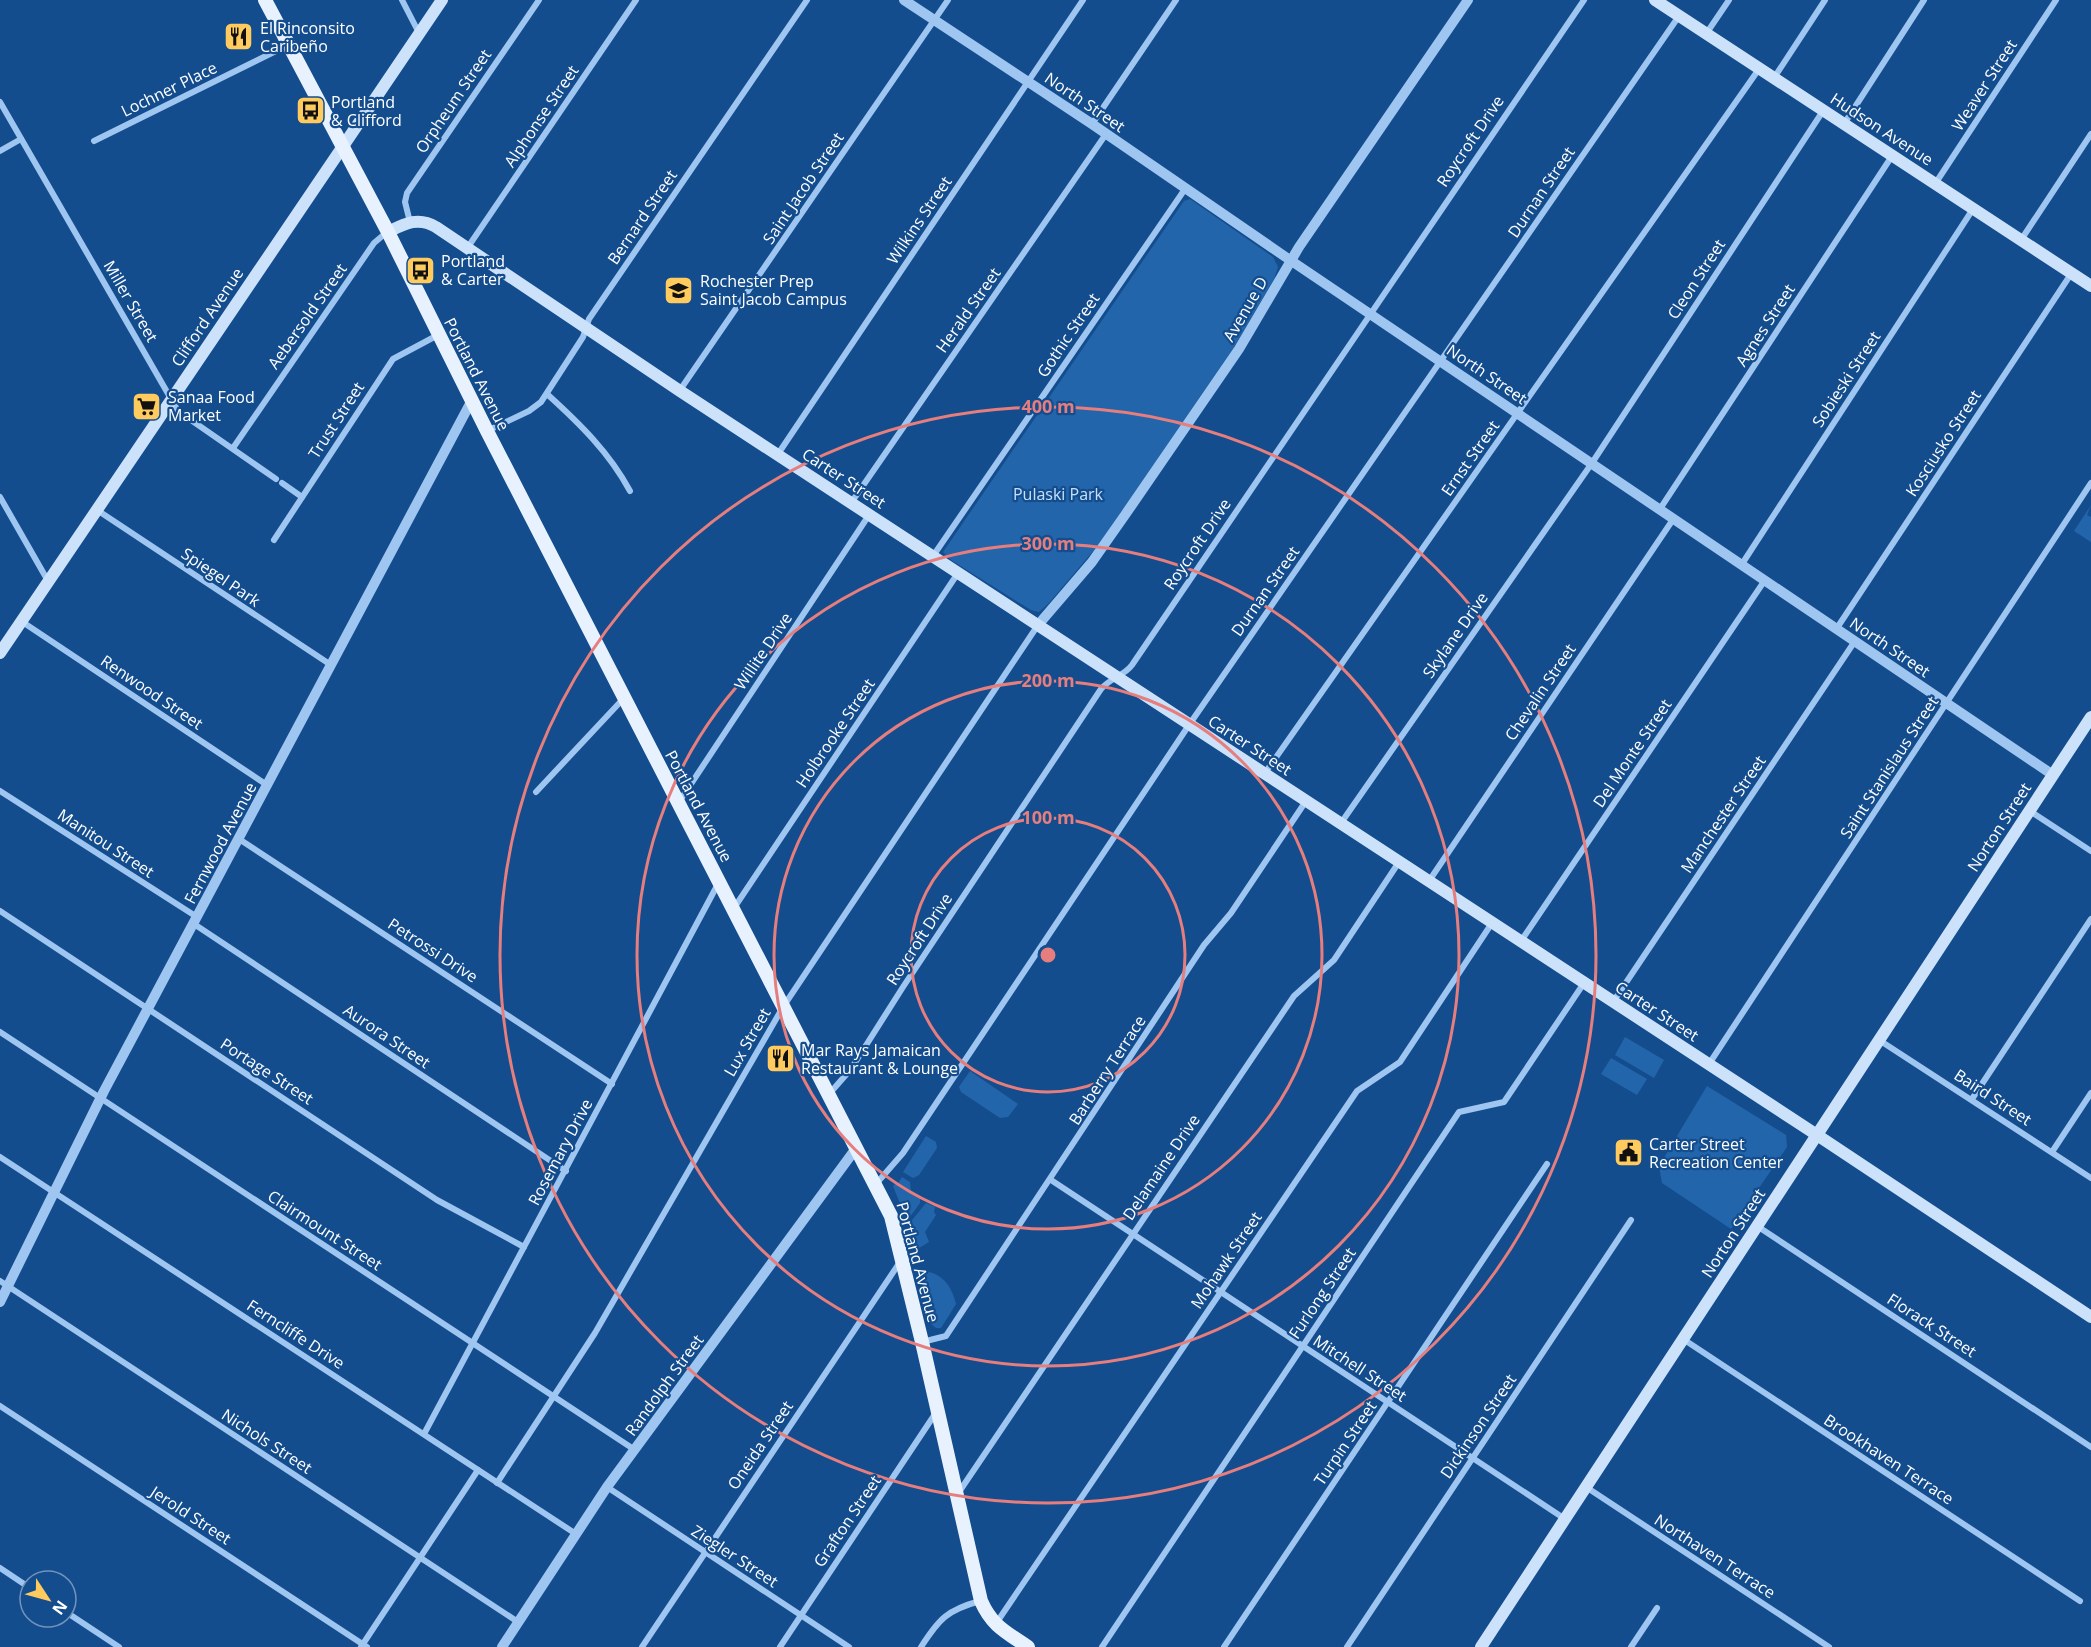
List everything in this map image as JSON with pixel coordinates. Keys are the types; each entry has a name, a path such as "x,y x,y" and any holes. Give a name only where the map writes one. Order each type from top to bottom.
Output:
{"main road":[{"name":"Portland Avenue","path":"265,0 388,232 487,431 891,1216 981,1601 987,1615 995,1625 1028,1647"},
{"name":"Clifford Avenue","path":"0,653 442,0"},
{"name":"Hudson Avenue","path":"1655,0 2091,286"},
{"name":"Carter Street","path":"410,222 419,221 431,224 468,247 680,391 1817,1135 2091,1317"},
{"path":"388,232 410,222"},
{"name":"Norton Street","path":"1481,1647 2090,722"}],"street":[{"path":"402,0 419,33"},
{"name":"Orpheum Street","path":"410,222 405,201 407,193 538,0"},
{"name":"Alphonse Street","path":"468,247 636,0"},
{"name":"Bernard Street","path":"487,431 536,408 547,394 584,337 589,319 807,0"},
{"name":"North Street","path":"904,0 1092,124 2053,775"},
{"name":"Saint Jacob Street","path":"680,391 948,0"},
{"name":"Wilkins Street","path":"778,454 1083,0"},
{"path":"1092,124 1176,0"},
{"name":"Avenue D","path":"1038,625 1092,562 1125,515 1239,349 1290,260 1468,0"},
{"name":"Roycroft Drive","path":"829,1095 851,1069 1101,689 1116,676 1126,673 1132,665 1584,0"},
{"path":"1706,34 1729,0"},
{"path":"1774,78 1825,0"},
{"path":"1844,124 1924,0"},
{"name":"Weaver Street","path":"1935,184 2056,0"},
{"name":"Durnan Street","path":"876,1184 903,1153 1189,725 1679,16"},
{"name":"Lochner Place","path":"94,141 288,45"},
{"name":"Ernst Street","path":"1265,773 1759,69"},
{"name":"Miller Street","path":"0,102 178,411 302,497"},
{"name":"Cleon Street","path":"1592,463 1824,111"},
{"name":"Herald Street","path":"851,502 1106,134"},
{"path":"2021,240 2091,134"},
{"path":"0,151 21,139"},
{"name":"Agnes Street","path":"1660,509 1892,156"},
{"name":"Gothic Street","path":"933,556 1185,189"},
{"name":"Sobieski Street","path":"1742,564 1973,209"},
{"name":"Aebersold Street","path":"233,448 374,243 388,232"},
{"name":"Kosciusko Street","path":"1837,628 2071,273"},
{"name":"Trust Street","path":"274,540 393,359 439,335"},
{"path":"547,394 606,452 630,491"},
{"name":"Fernwood Avenue","path":"0,1302 4,1284 55,1193 101,1098 472,400"},
{"name":"Skylane Drive","path":"1341,823 1592,463"},
{"name":"Saint Stanislaus Street","path":"1708,1065 2091,483"},
{"path":"0,497 48,581"},
{"name":"Spiegel Park","path":"97,509 331,665"},
{"name":"Willite Drive","path":"678,803 870,515"},
{"name":"Chevalin Street","path":"1429,881 1674,518"},
{"name":"Holbrooke Street","path":"734,908 958,572"},
{"name":"Del Monte Street","path":"1521,941 1765,579"},
{"name":"Renwood Street","path":"21,621 267,786"},
{"name":"Lux Street","path":"497,1483 595,1333 783,1007 1038,625"},
{"name":"Manchester Street","path":"1613,1002 1855,641"},
{"path":"536,792 624,698"},
{"name":"Manitou Street","path":"0,791 195,920"},
{"name":"Barberry Terrace","path":"922,1342 946,1336 1204,945 1231,913 1306,800"},
{"path":"2030,811 2091,851"},
{"name":"Petrossi Drive","path":"239,839 612,1084"},
{"name":"Delamaine Drive","path":"956,1496 1294,996 1334,960 1400,862"},
{"name":"Rosemary Drive","path":"424,1434 719,881"},
{"name":"Portage Street","path":"0,911 437,1200 524,1247"},
{"path":"1972,1099 2091,919"},
{"name":"Aurora Street","path":"195,920 566,1171"},
{"name":"Mohawk Street","path":"995,1625 1357,1091 1400,1062 1492,923"},
{"name":"Furlong Street","path":"1102,1647 1459,1112 1504,1102 1584,983"},
{"name":"Clairmount Street","path":"0,1032 635,1450"},
{"name":"Baird Street","path":"1879,1040 2091,1178"},
{"path":"2052,1152 2091,1093"},
{"name":"Randolph Street","path":"502,1647 607,1487 857,1147"},
{"name":"Ferncliffe Drive","path":"0,1157 576,1534"},
{"name":"Turpin Street","path":"1224,1647 1547,1164"},
{"name":"Mitchell Street","path":"1051,1179 1565,1520"},
{"name":"Dickinson Street","path":"1347,1647 1631,1220"},
{"name":"Florack Street","path":"1757,1226 2091,1447"},
{"name":"Oneida Street","path":"642,1647 902,1259"},
{"name":"Nichols Street","path":"4,1284 518,1622"},
{"name":"Brookhaven Terrace","path":"1683,1339 2080,1600"},
{"name":"Jerold Street","path":"0,1406 364,1646"},
{"name":"Grafton Street","path":"780,1647 937,1411"},
{"path":"364,1646 477,1470"},
{"name":"Ziegler Street","path":"607,1487 849,1647"},
{"name":"Northaven Terrace","path":"1586,1487 1829,1647"},
{"path":"0,1568 18,1580"},
{"path":"921,1647 945,1615 963,1606 981,1601"},
{"path":"1633,1646 1657,1608"},
{"path":"78,1620 119,1647"}],"green space":[{"name":"Pulaski Park","path":"1190,199 1273,257 1278,267 1274,279 1234,347 1100,543 1048,604 1039,612 1031,610 951,560 943,552 1184,201"},
{"path":"2091,505 2087,515 2091,517 2091,542 2074,531"},
{"path":"1625,1037 1664,1060 1654,1078 1615,1055"},
{"path":"1611,1058 1647,1079 1637,1095 1601,1074"},
{"path":"970,1071 1018,1104 1008,1117 1000,1118 961,1092 959,1087"},
{"path":"1707,1086 1786,1135 1787,1147 1731,1229 1662,1183 1659,1166"},
{"path":"926,1136 936,1142 937,1148 919,1175 913,1178 903,1172"},
{"path":"902,1177 910,1182 911,1191 920,1198 920,1203 907,1221 893,1186 897,1185"},
{"path":"926,1203 935,1207 936,1215 925,1232 929,1242 914,1251 908,1225"},
{"path":"926,1271 943,1279 952,1292 956,1304 941,1328 936,1328 930,1323 919,1273"}],"place":[{"name":"El Rinconsito Caribeño","path":"239,37"},
{"name":"Portland & Clifford","path":"310,111"},
{"name":"Portland & Carter","path":"420,270"},
{"name":"Rochester Prep Saint Jacob Campus","path":"679,290"},
{"name":"Sanaa Food Market","path":"147,406"},
{"name":"Mar Rays Jamaican Restaurant & Lounge","path":"780,1059"},
{"name":"Carter Street Recreation Center","path":"1628,1153"}]}
